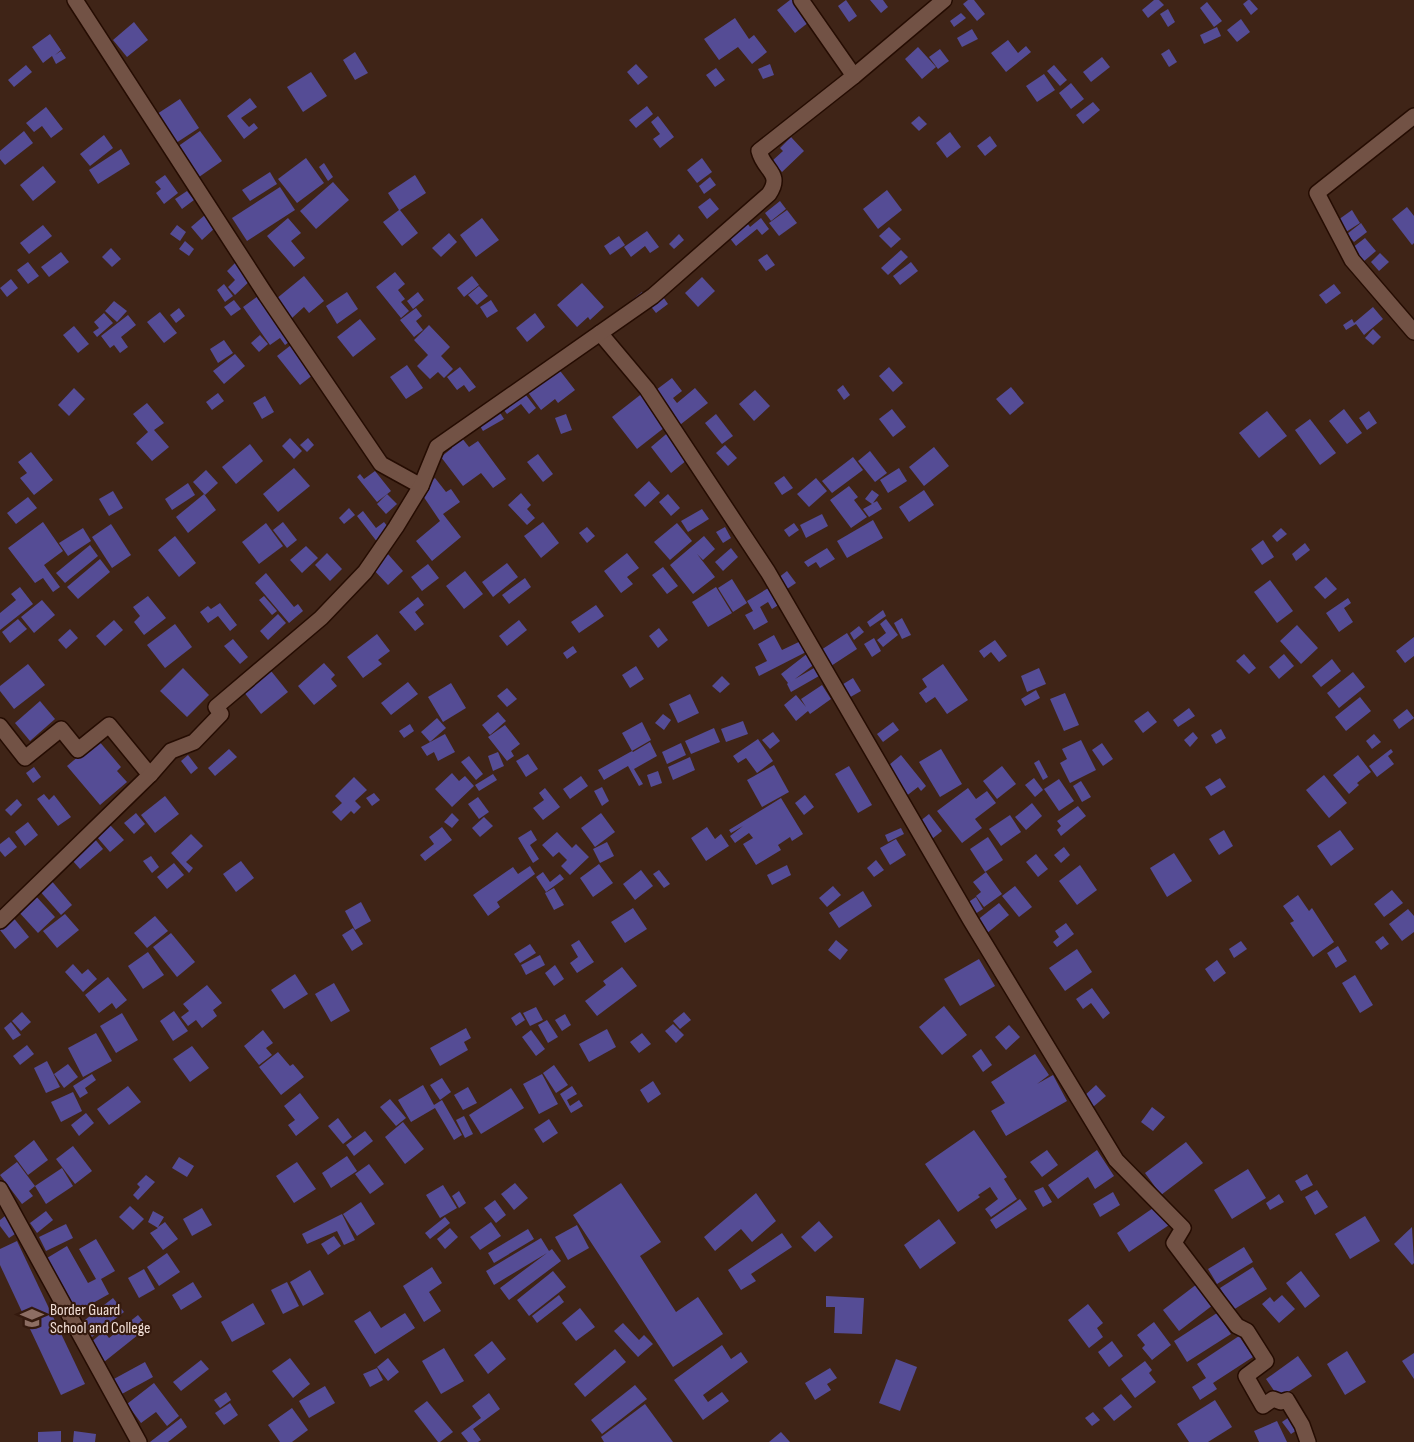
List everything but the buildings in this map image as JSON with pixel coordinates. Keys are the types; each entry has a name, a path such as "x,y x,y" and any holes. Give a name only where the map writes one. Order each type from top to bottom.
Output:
{"street":[{"path":"75,0 260,285 381,464 421,486"},
{"path":"801,0 854,76"},
{"path":"0,921 150,775 171,751 194,742 221,714 216,707 328,611 365,572 421,486 437,447 652,296 769,194 775,185 774,177 761,159 759,151 854,76 927,5 944,0"},
{"path":"1414,116 1317,194 1352,260 1414,332"},
{"path":"600,333 647,388 768,572 971,921 1116,1160 1183,1228 1174,1243 1237,1326 1247,1331 1266,1361 1246,1376 1263,1406 1273,1399 1281,1402 1287,1400 1302,1425 1308,1442"},
{"path":"0,726 25,758 61,729 78,750 108,725 150,775"},
{"path":"0,1189 139,1442"}],"place":[{"name":"Border Guard School and College","path":"32,1318"}]}
